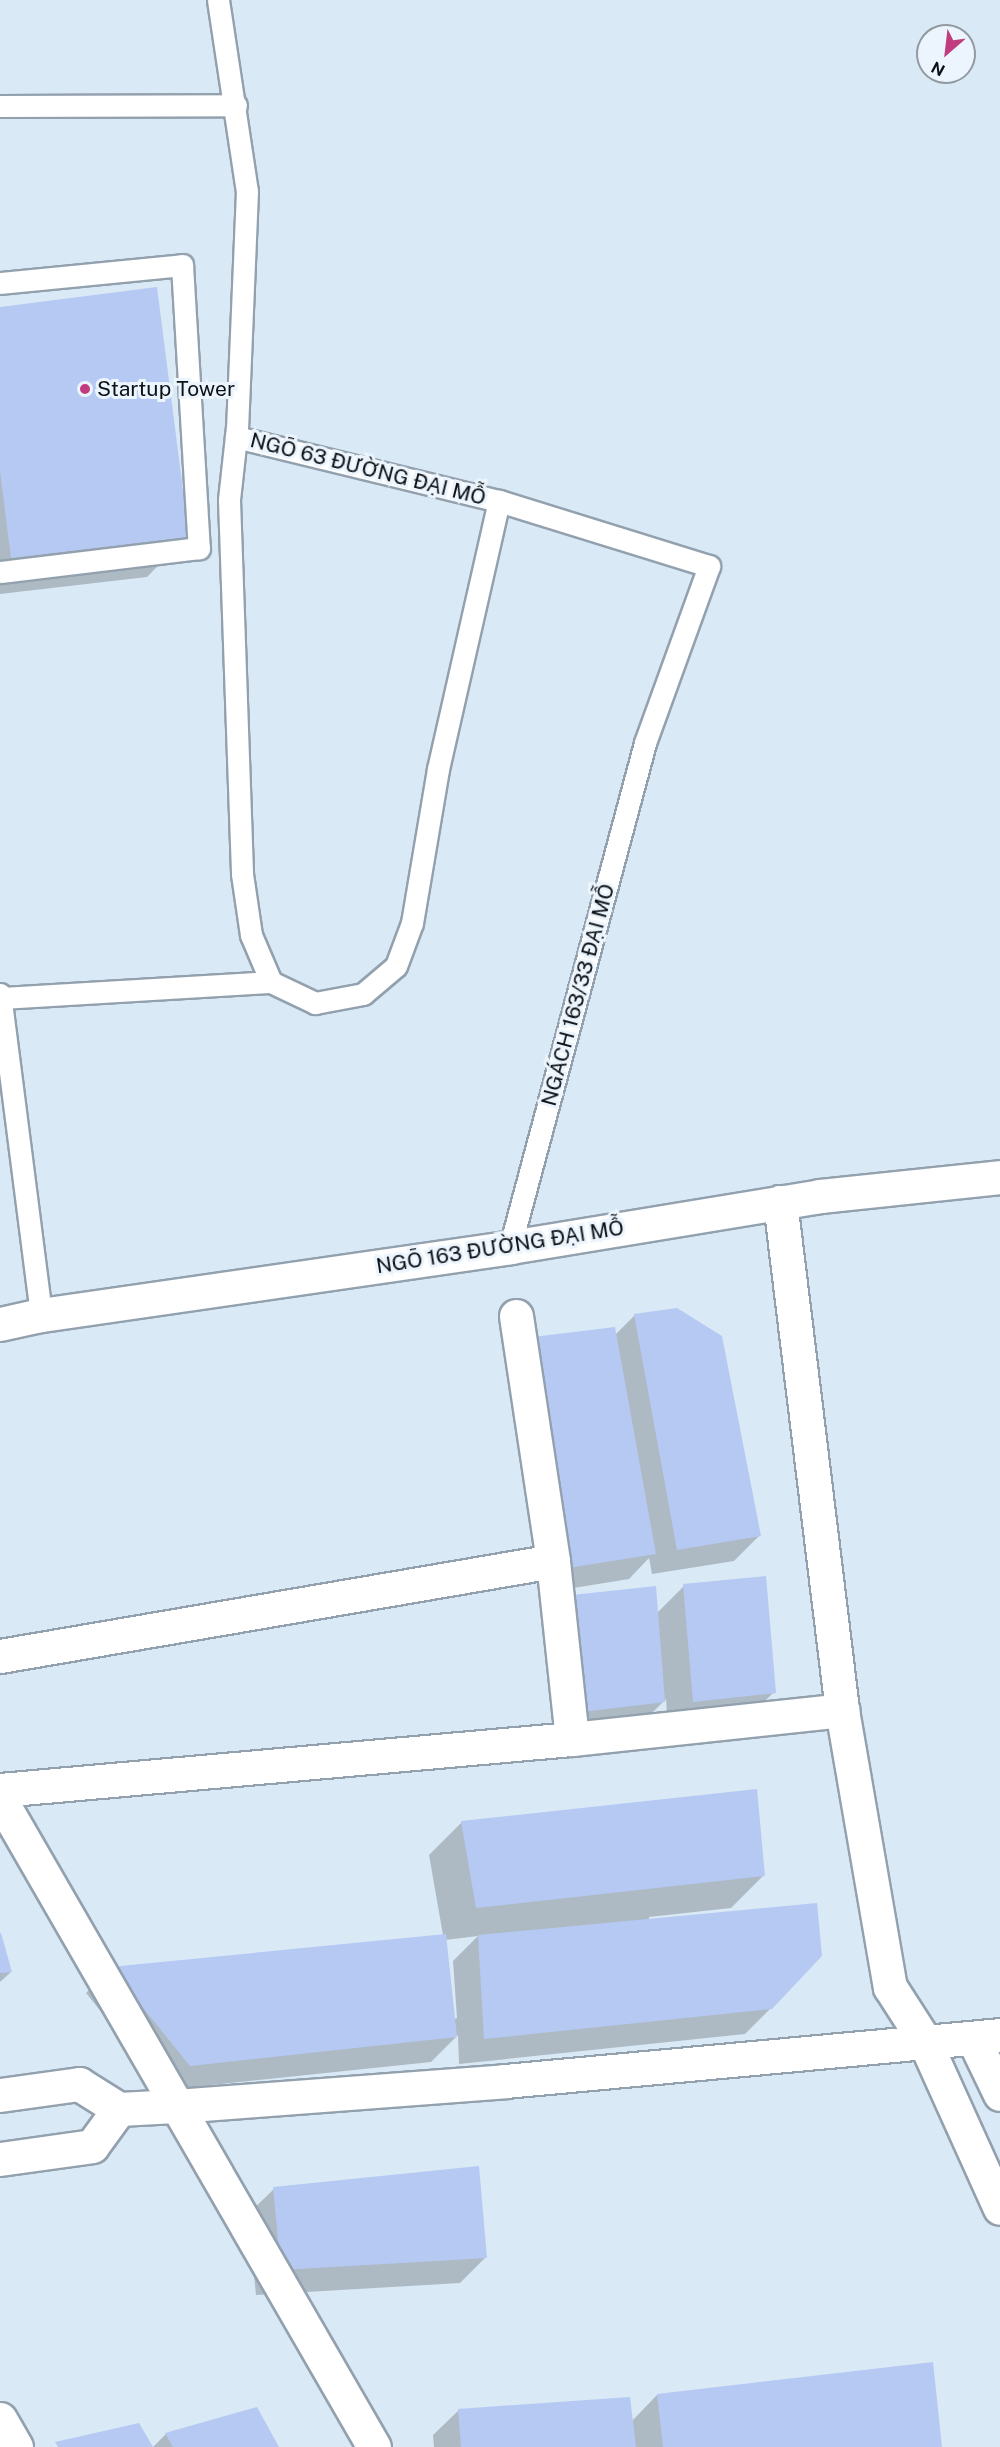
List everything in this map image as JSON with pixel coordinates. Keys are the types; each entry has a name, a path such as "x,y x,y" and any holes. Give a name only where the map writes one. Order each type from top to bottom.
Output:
{"street":[{"name":"NGÕ 163 ĐƯỜNG ĐẠI MỖ","path":"0,1323 510,1246 780,1202 1000,1177"},
{"path":"780,1202 842,1710 890,1987 924,2040 1000,2208"},
{"path":"516,1316 553,1561 572,1739"},
{"path":"0,1656 553,1561"},
{"path":"0,1790 572,1739 842,1710"},
{"path":"0,1799 374,2447"},
{"path":"0,2095 79,2084 119,2109 176,2106 505,2081 924,2040 987,2036 1000,2094"},
{"path":"0,2159 92,2146 119,2109"},
{"path":"0,2419 16,2447"}],"lane":[{"path":"218,0 236,105 247,191 236,437 229,500 242,874 251,935 271,982"},
{"path":"0,106 236,105"},
{"path":"0,283 182,265 199,548 0,572"},
{"name":"NGÕ 63 ĐƯỜNG ĐẠI MỖ","path":"236,437 499,501 709,566 645,743"},
{"path":"41,1315 0,996 271,982 315,1003 363,994 396,966 412,923 438,769 499,501"},
{"name":"NGÁCH 163/33 ĐẠI MỖ","path":"510,1246 645,743"}],"building":[{"name":"Startup Tower","path":"157,287 189,537 11,558 0,471 0,307"},
{"path":"677,1308 722,1336 761,1536 677,1550 634,1314"},
{"path":"615,1327 656,1554 568,1568 533,1337"},
{"path":"766,1576 776,1693 693,1702 683,1584"},
{"path":"656,1586 665,1702 582,1712 572,1595"},
{"path":"757,1789 765,1876 476,1908 461,1821"},
{"path":"817,1903 822,1956 772,2009 484,2039 478,1935"},
{"path":"1,1933 12,1972 0,1973"},
{"path":"446,1934 457,2037 190,2066 110,1967"},
{"path":"479,2166 487,2258 281,2270 273,2187"},
{"path":"933,2362 942,2447 663,2447 657,2394"},
{"path":"630,2397 636,2447 461,2447 458,2409"},
{"path":"257,2407 279,2447 173,2447 165,2433"},
{"path":"139,2423 153,2447 58,2447 55,2442"}],"place":[{"name":"Startup Tower","path":"85,389"}]}
